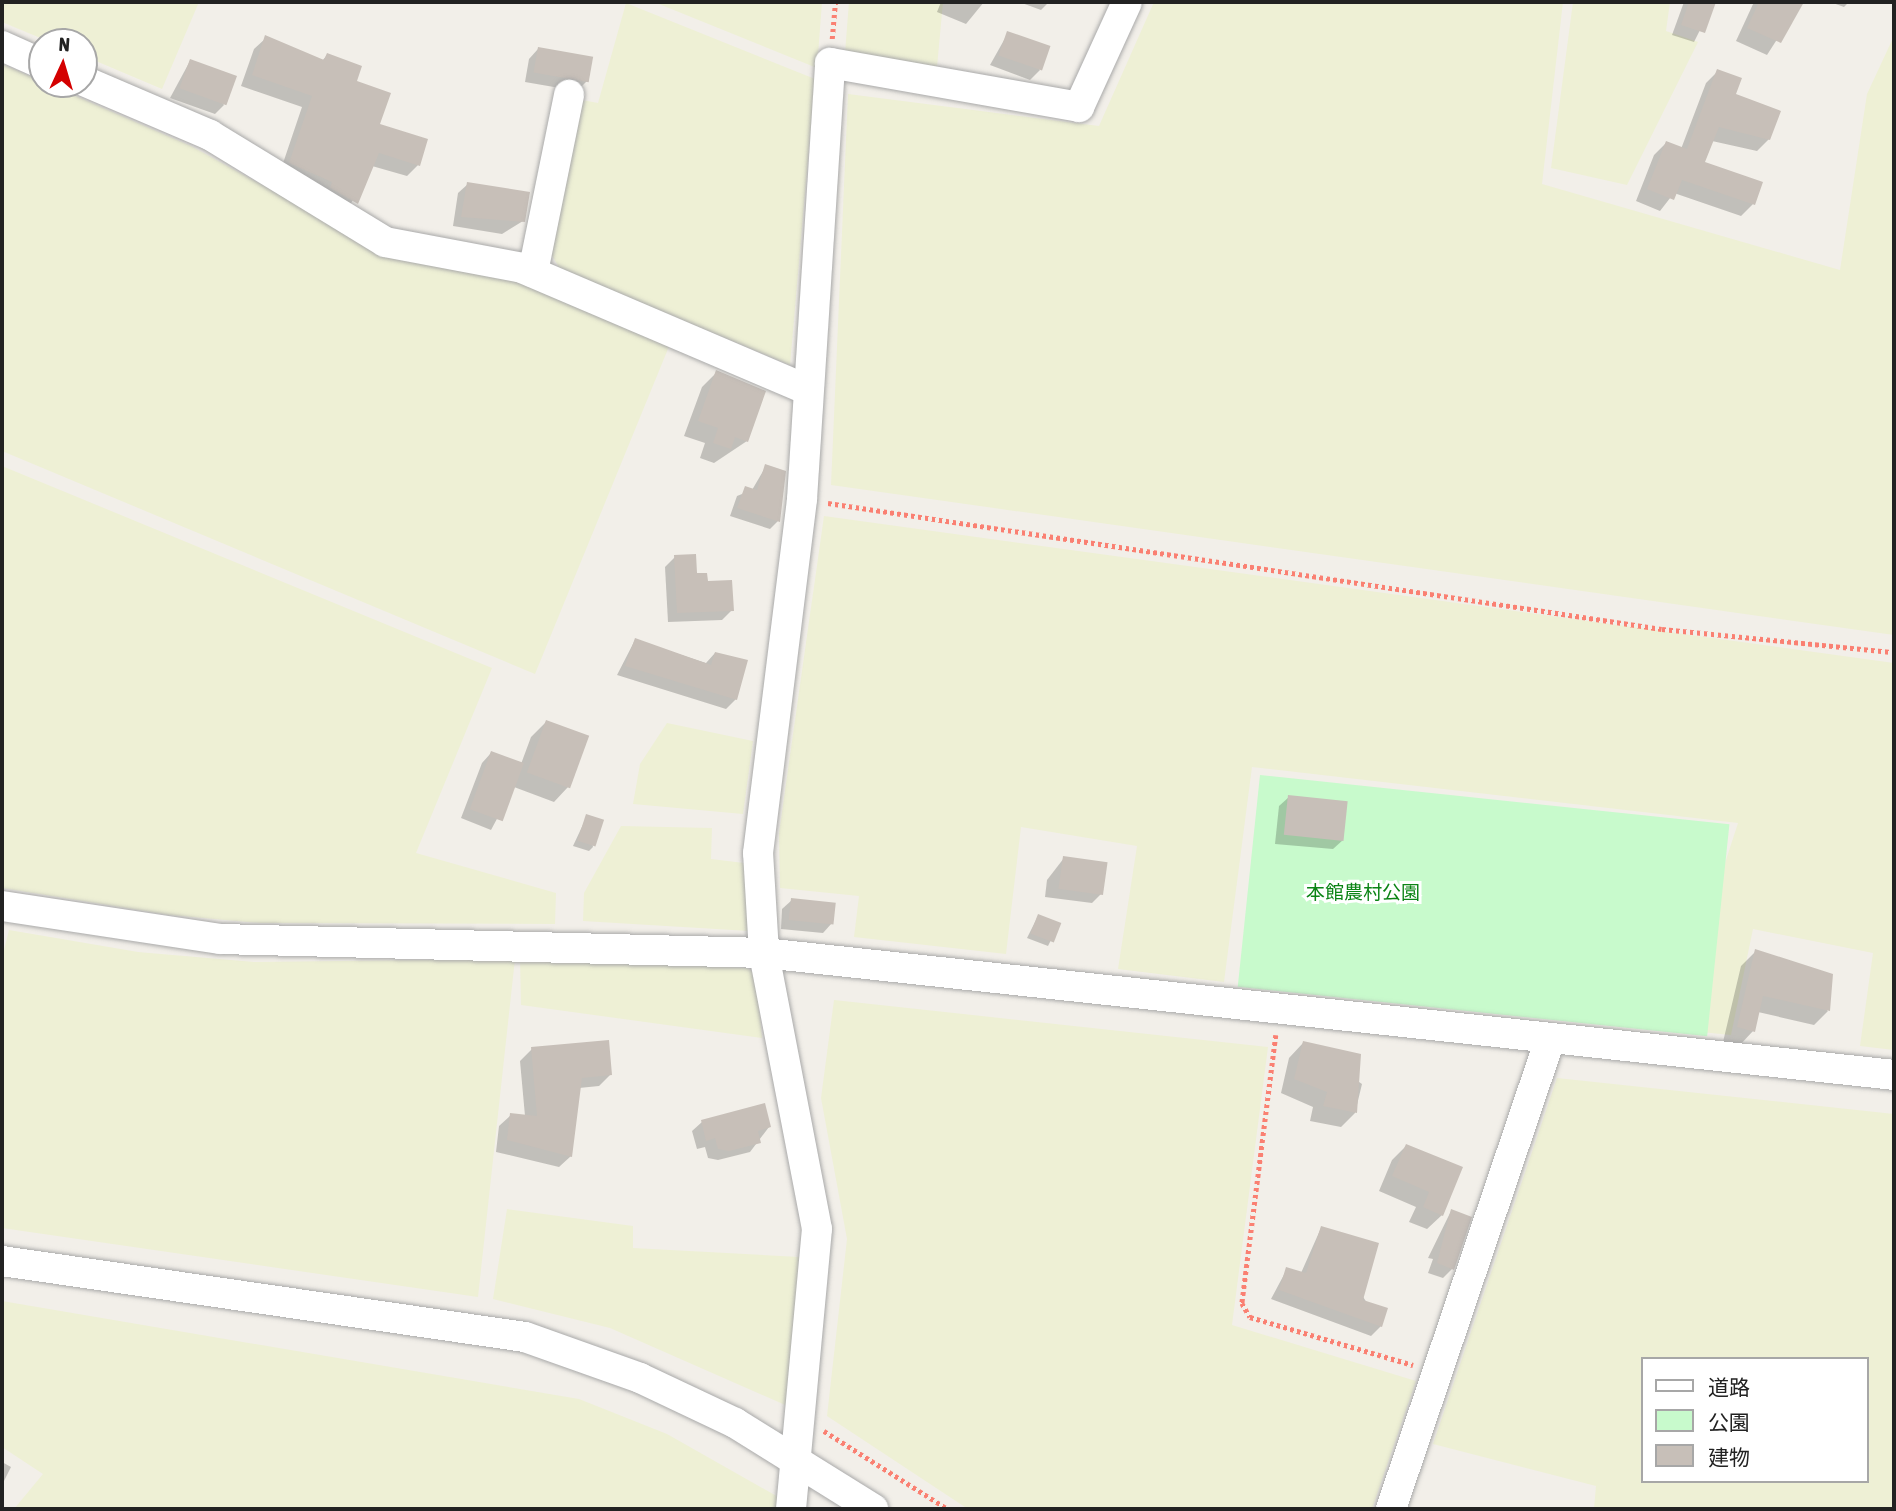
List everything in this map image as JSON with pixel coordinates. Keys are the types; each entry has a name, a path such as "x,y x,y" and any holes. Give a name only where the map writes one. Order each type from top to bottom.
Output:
{"street":[{"path":"790,1509 803,1418 817,1229 764,953 758,853 802,499 805,389 830,64 1079,107 1128,2"},
{"path":"2,47 28,58"},
{"path":"98,88 210,135 385,242 533,272 805,389"},
{"path":"533,272 569,95"},
{"path":"2,906 220,939 764,953 1280,1011 1894,1075"},
{"path":"1391,1509 1550,1040"},
{"path":"2,1261 525,1338 640,1378 795,1461 873,1509"}],"path":[{"path":"830,64 835,2"},
{"path":"802,499 1662,629 1894,652"},
{"path":"1280,1011 1242,1303 1250,1317 1437,1372"},
{"path":"803,1418 948,1509"}],"green space":[{"path":"2,2 199,2 162,89 98,62 98,28 28,28 28,33 2,22"},
{"path":"654,2 822,2 817,68"},
{"path":"849,2 943,2 937,67 845,53"},
{"path":"1154,2 1563,2 1542,184 1840,270 1867,94 1894,36 1894,635 831,485 848,94 1099,126"},
{"path":"1573,2 1670,2 1666,31 1698,42 1627,185 1551,168"},
{"path":"626,3 815,79 790,365 560,269 551,254 582,100 598,103"},
{"path":"2,64 28,75 28,98 80,98 191,146 388,254 532,284 670,344 535,674 2,451"},
{"path":"2,466 492,668 416,853 556,893 555,924 260,923 169,915 2,888"},
{"path":"824,516 1894,663 1894,1050 1860,1046 1873,953 1753,929 1731,1035 1671,1029 1738,823 1252,767 1224,982 1118,969 1137,846 1021,827 1006,954 854,937 859,896 780,888 779,833"},
{"path":"667,723 753,741 743,814 633,804 640,764"},
{"name":"本館農村公園","path":"1260,775 1729,824 1707,1036 1238,987"},
{"path":"621,826 712,828 711,859 744,863 749,931 583,921 584,893"},
{"path":"9,930 138,952 254,962 515,959 478,1297 2,1228 2,958"},
{"path":"520,957 746,968 756,973 762,1038 521,1005"},
{"path":"834,1000 1268,1047 1232,1325 1416,1381 1372,1509 968,1509 827,1416 847,1239 821,1098"},
{"path":"1557,1078 1894,1114 1894,1509 1594,1509 1596,1486 1433,1444"},
{"path":"507,1209 633,1226 633,1248 799,1257 792,1408 610,1328 493,1299"},
{"path":"2,1301 579,1399 667,1434 780,1498 779,1509 14,1509 43,1474 2,1447"}],"building":[{"path":"1689,2 1716,2 1705,33 1681,25"},
{"path":"1759,2 1804,2 1781,43 1747,28"},
{"path":"1007,31 1050,46 1042,71 999,56"},
{"path":"265,35 324,60 327,53 362,66 357,81 391,93 380,124 428,139 420,166 379,153 358,204 330,188 332,182 289,163 312,96 252,75"},
{"path":"538,47 593,57 589,82 533,73"},
{"path":"190,59 237,76 226,105 179,88"},
{"path":"1717,69 1742,78 1736,94 1781,111 1770,140 1719,127 1705,162 1763,182 1755,205 1682,180 1674,200 1647,189 1666,141 1687,149"},
{"path":"467,182 530,192 525,222 461,217"},
{"path":"716,370 766,391 748,442 735,437 731,449 713,443 718,428 698,421"},
{"path":"765,464 786,471 780,522 737,508 745,486 757,490"},
{"path":"696,554 697,573 707,573 708,581 732,580 734,611 677,613 674,555"},
{"path":"635,638 711,665 715,652 748,660 737,700 625,666"},
{"path":"546,720 589,736 570,788 527,773"},
{"path":"491,751 524,763 503,821 470,809"},
{"path":"1288,795 1348,801 1343,841 1284,835"},
{"path":"586,814 604,820 595,847 577,841"},
{"path":"1063,856 1108,862 1103,895 1058,889"},
{"path":"791,898 836,903 833,925 789,920"},
{"path":"1038,914 1061,923 1054,943 1030,934"},
{"path":"1755,949 1833,974 1830,1011 1763,996 1755,1032 1737,1027"},
{"path":"609,1040 612,1075 582,1078 572,1157 507,1140 510,1113 537,1116 531,1047"},
{"path":"1303,1041 1361,1054 1357,1113 1323,1106 1327,1092 1294,1079"},
{"path":"765,1103 771,1127 758,1131 761,1143 729,1151 718,1149 715,1138 706,1141 701,1120"},
{"path":"1406,1144 1463,1167 1443,1216 1423,1207 1429,1192 1392,1176"},
{"path":"1451,1209 1472,1217 1454,1270 1437,1263"},
{"path":"1321,1226 1379,1243 1363,1300 1388,1308 1382,1327 1279,1290 1286,1267 1306,1273"}]}
